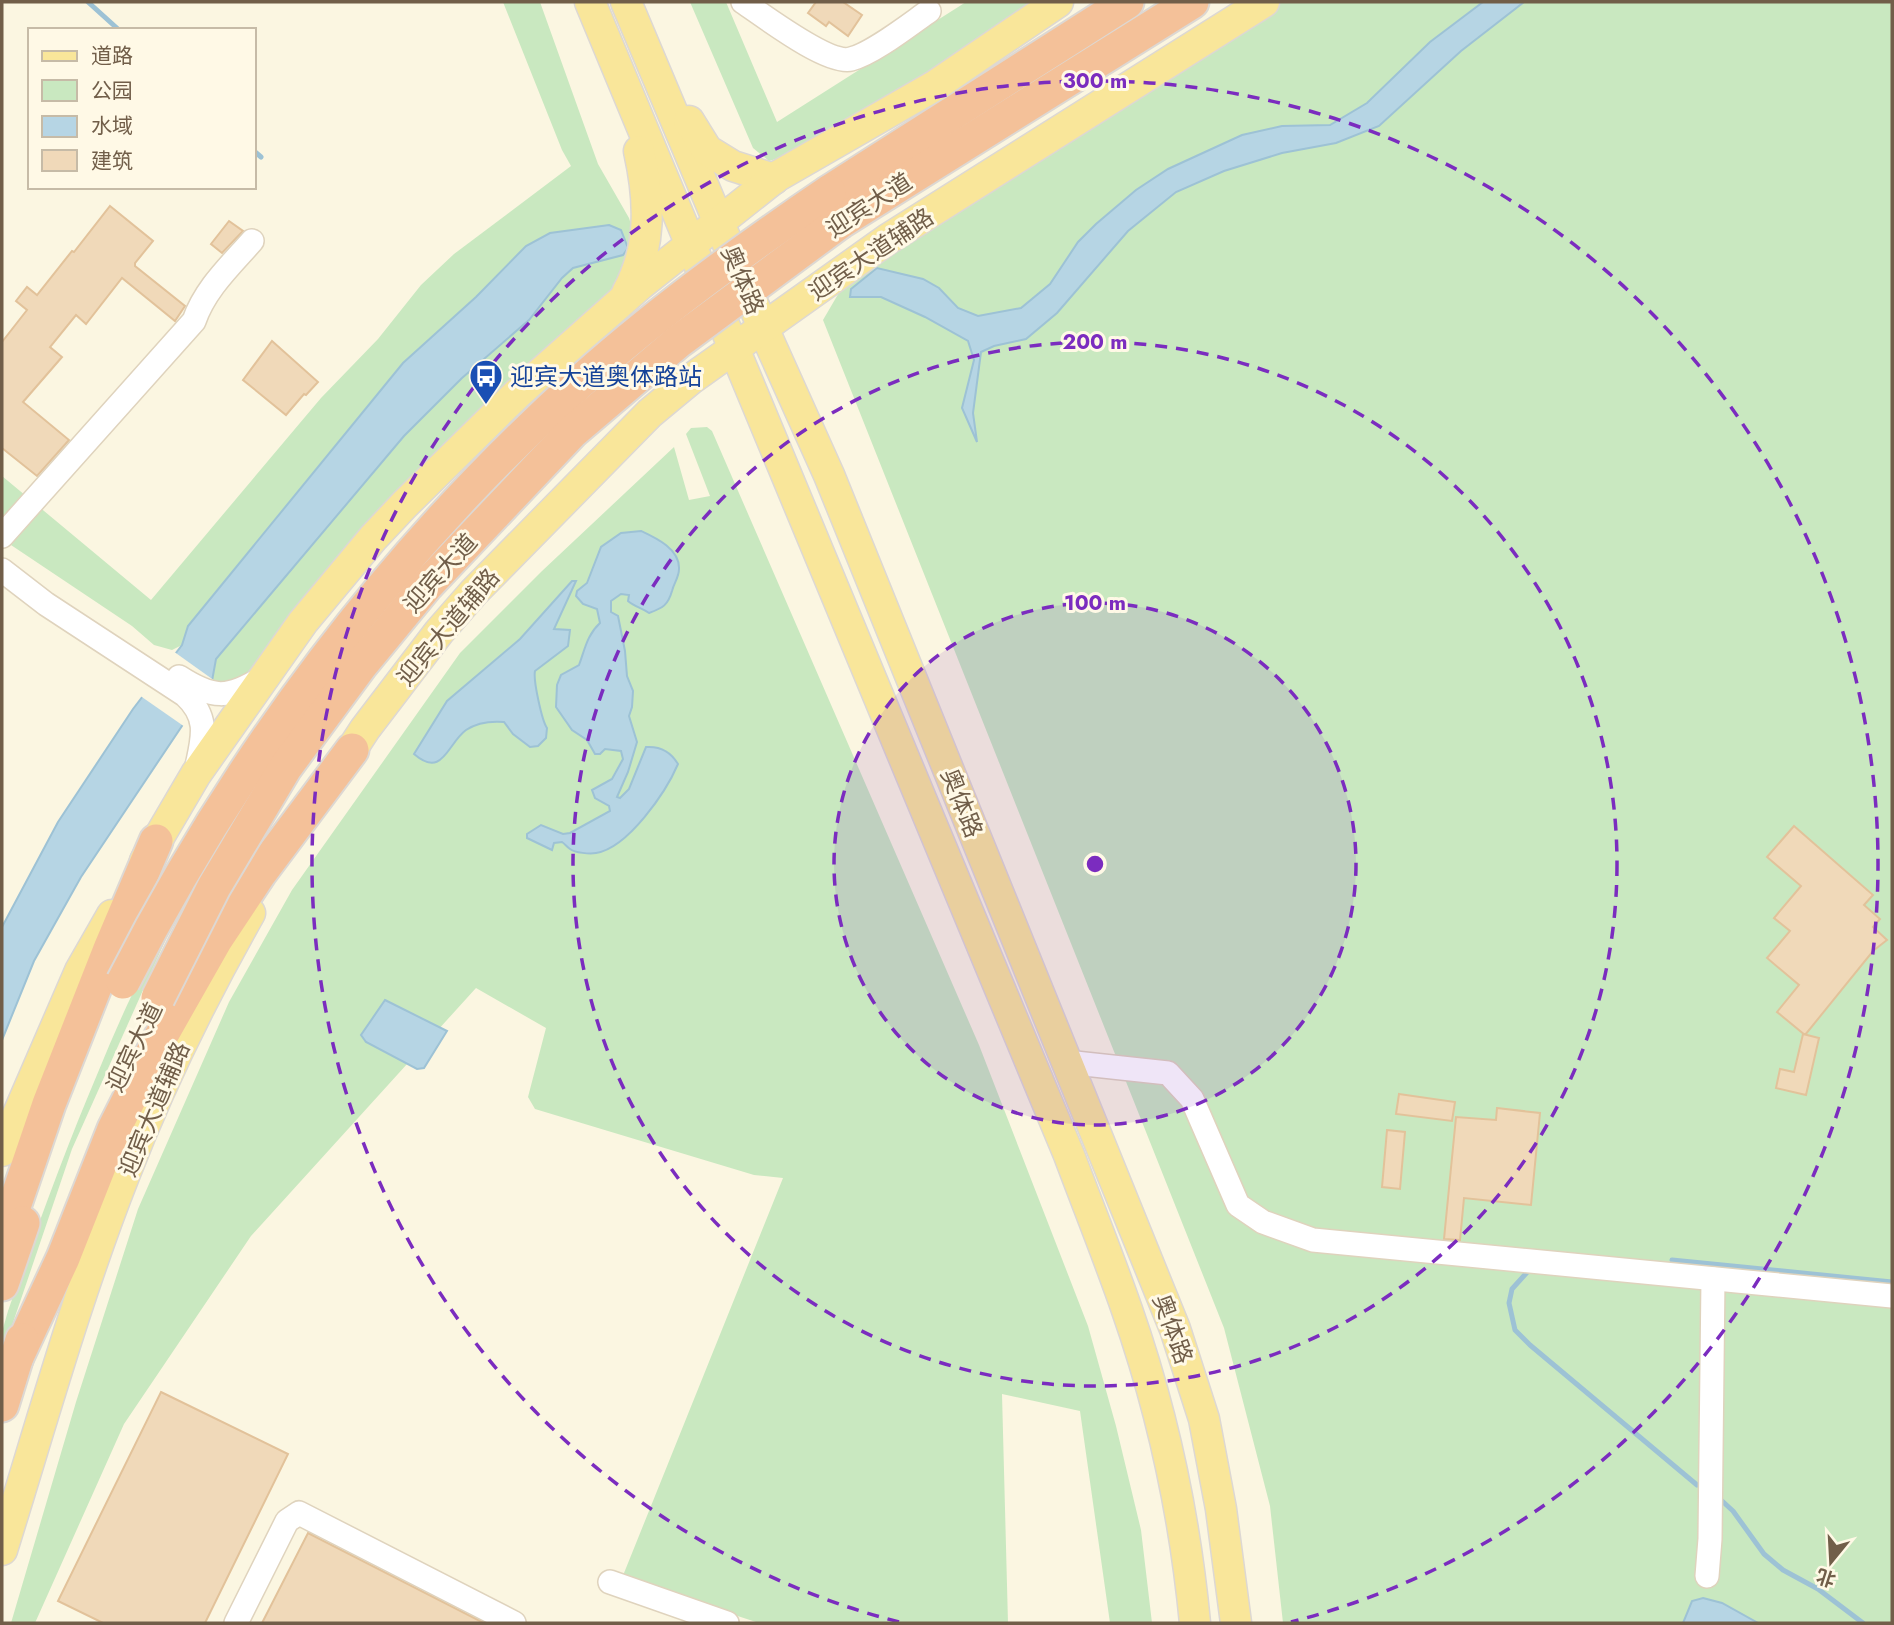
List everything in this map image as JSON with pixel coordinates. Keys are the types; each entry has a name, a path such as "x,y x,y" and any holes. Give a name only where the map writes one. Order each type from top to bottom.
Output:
{"highway":[{"name":"迎宾大道","path":"2,1284 36,1185 93,1044 182,870 226,798 309,679 408,556 496,462 581,381 652,321 758,240 829,191 1127,2"},
{"name":"迎宾大道","path":"2,1405 64,1213 107,1104 214,887 285,768 361,665 426,586 572,432 679,341 840,222 1192,2"},
{"path":"16,1359 63,1258 114,1129 160,1038 215,941 260,873 352,750"},
{"path":"2,1242 49,1104 156,841"}],"main road":[{"name":"奥体路","path":"590,2 1069,1155 1128,1311 1156,1402 1176,1493 1195,1623"},
{"name":"奥体路","path":"626,2 763,328 832,483 1175,1329 1204,1419 1221,1509 1236,1623"},
{"path":"2,1151 80,971 196,774 303,622 373,538 517,394 624,299 719,222 774,179 936,85 1058,2"},
{"name":"迎宾大道辅路","path":"2,1550 90,1268 124,1175 175,1054 264,887 352,750 439,632 474,592 650,413 691,379 888,239 1264,2"},
{"path":"653,65 707,150 733,166 774,179"},
{"path":"622,79 645,177 648,225 639,271 624,299"}],"street":[{"path":"743,2 820,52 838,60 849,60 862,55 929,11"},
{"path":"2,536 194,321 200,303 209,290 252,241"},
{"path":"2,568 53,595 197,688 209,693 228,694 240,692 262,678"},
{"path":"2,568 46,604 185,695 196,705 201,714 203,730 196,774"},
{"path":"1066,1062 1168,1073 1192,1099 1238,1205 1263,1222 1313,1240 1892,1296"},
{"path":"1707,1576 1713,1279"},
{"path":"236,1623 287,1521 299,1513 514,1623"},
{"path":"610,1582 727,1623"}],"green space":[{"path":"503,2 540,2 598,164 629,218 634,234 613,306 436,472 249,701 212,681 216,659 404,436 462,378 529,320 562,278 573,268 623,255 609,225 550,233 526,246 476,297 403,363 188,626 182,645 172,650 154,645 132,626 2,539 2,476 151,600 321,398 378,339 421,285 454,254 571,166 562,150"},
{"path":"690,2 726,2 777,122 966,2 1042,2 790,155 769,161 753,148"},
{"path":"1253,2 1892,2 1892,1623 1283,1623 1270,1506 1224,1328 823,320 868,243"},
{"path":"707,427 712,431 979,1045 1088,1326 1141,1530 1152,1623 1110,1623 1080,1411 1002,1394 1008,1623 759,1623 622,1578 783,1178 754,1175 535,1109 528,1097 546,1028 476,988 251,1236 124,1424 35,1623 11,1623 76,1402 138,1209 229,1002 292,890 460,653 542,571 674,447 689,500 710,496 686,434 691,428"},
{"path":"178,912 72,1149 2,1355 2,1332 8,1311 74,1130 135,989"}],"water":[{"path":"1483,2 1524,2 1461,51 1379,126 1336,143 1282,153 1224,171 1176,192 1128,231 1057,313 1026,339 994,346 981,352 973,413 977,442 962,408 974,360 968,341 881,297 850,297 851,289 877,268 923,279 939,288 958,308 978,316 1021,308 1050,284 1078,242 1136,190 1168,169 1242,135 1282,126 1330,125 1367,103 1430,42"},
{"path":"609,225 621,230 628,248 623,255 573,268 562,278 529,320 462,378 404,436 216,659 212,681 81,877 34,961 2,1040 2,927 58,822 133,709 182,645 188,626 403,363 476,297 526,246 550,233"},
{"path":"641,531 671,550 676,556 679,572 669,600 654,611 649,613 631,603 628,601 629,595 621,594 611,601 611,612 618,616 627,676 633,691 629,716 637,742 617,797 620,798 629,789 646,747 665,751 678,764 655,803 621,841 596,853 575,851 562,842 554,843 552,850 527,838 527,834 541,825 563,834 570,833 610,811 609,806 595,798 592,790 612,779 623,759 621,751 605,749 600,754 595,754 587,740 572,730 556,707 557,685 561,675 579,665 589,637 600,623 597,609 583,604 576,596 577,591 587,583 601,547 621,533"},
{"path":"572,581 576,581 554,629 570,630 568,646 535,671 538,700 547,728 546,738 538,746 530,747 513,734 504,722 489,722 466,730 438,761 424,761 414,754 447,701 520,639"},
{"path":"385,1000 447,1031 424,1068 417,1069 366,1042 361,1035"},
{"path":"1703,1598 1722,1603 1758,1623 1683,1623 1692,1601"}],"pier":[{"path":"173,651 215,681 185,727 139,695"}],"building":[{"path":"816,2 843,2 862,15 848,36 829,22 826,26 808,13"},
{"path":"110,206 153,241 135,266 185,306 175,321 122,278 86,324 76,315 50,347 62,357 23,402 69,440 37,476 2,448 2,342 27,310 16,301 27,287 37,295"},
{"path":"229,221 243,231 222,253 211,244"},
{"path":"272,341 318,382 286,415 243,380"},
{"path":"1794,826 1873,895 1864,905 1880,919 1873,927 1887,940 1873,951 1805,1035 1777,1012 1799,985 1767,958 1790,931 1774,918 1801,886 1767,857"},
{"path":"1803,1034 1819,1038 1806,1095 1776,1088 1780,1069 1794,1072"},
{"path":"1399,1094 1455,1102 1452,1121 1396,1114"},
{"path":"1497,1108 1540,1113 1531,1205 1464,1198 1460,1240 1444,1239 1456,1117 1496,1120"},
{"path":"1387,1130 1405,1132 1400,1189 1382,1187"},
{"path":"161,1392 288,1454 205,1623 103,1623 58,1601"},
{"path":"308,1533 484,1623 262,1623"}],"waterway":[{"path":"88,2 117,28"},
{"path":"256,153 261,157"},
{"path":"1672,1260 1892,1282"},
{"path":"1530,1269 1512,1289 1509,1303 1515,1330 1697,1485"},
{"path":"1721,1500 1733,1511 1764,1554 1783,1570 1818,1589 1863,1623"}],"place":[{"name":"迎宾大道奥体路站","path":"486,406"}]}
